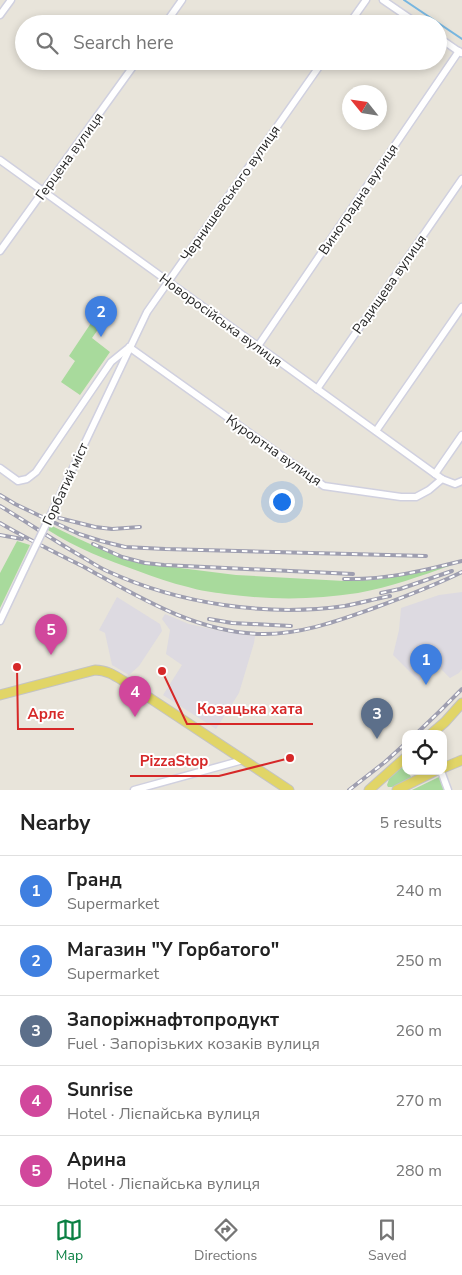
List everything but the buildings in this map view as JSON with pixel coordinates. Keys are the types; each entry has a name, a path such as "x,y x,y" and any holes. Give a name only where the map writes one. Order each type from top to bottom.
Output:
{"main road":[{"path":"0,695 94,670 103,670 130,685 289,790"},
{"path":"436,730 462,703"},
{"path":"447,766 462,760"},
{"path":"369,790 402,761"},
{"path":"397,790 427,775"}],"street":[{"path":"0,15 11,0"},
{"path":"171,15 182,0"},
{"path":"355,15 366,0"},
{"path":"383,0 405,15"},
{"path":"447,43 461,52"},
{"name":"Виноградна вулиця","path":"258,346 461,52"},
{"name":"Герцена вулиця","path":"0,251 131,70"},
{"name":"Чернишевського вулиця","path":"0,468 18,481 27,479 36,472 111,362 130,347 147,312 316,70"},
{"name":"Новоросійська вулиця","path":"0,160 442,479"},
{"name":"Радищева вулиця","path":"317,389 462,180"},
{"path":"376,431 462,307"},
{"name":"Курортна вулиця","path":"130,347 324,486 400,497 416,497 429,490 442,479"},
{"name":"Горбатий міст","path":"0,621 130,347"},
{"path":"435,474 462,436"},
{"path":"442,479 455,484 462,481"},
{"path":"134,790 243,760"},
{"path":"442,775 448,790"}],"shaded area":[{"path":"462,592 462,669 450,678 440,668 427,679 422,676 419,681 393,655 399,630 401,608 439,595"},
{"path":"117,597 160,624 162,631 139,666 129,675 112,665 105,633 99,630"},
{"path":"165,614 189,624 255,636 239,693 216,729 163,695 182,665 166,654 170,630 162,619"}],"green space":[{"path":"91,323 99,328 92,338 110,352 80,395 61,382 75,361 69,356"},
{"path":"50,525 123,559 236,575 344,581 373,580 452,565 394,584 358,593 308,598 242,596 193,588 126,567 92,553 48,530"},
{"path":"17,541 30,545 0,608 0,573"},
{"path":"402,766 402,775 410,775 412,779 388,787 389,779"},
{"path":"441,776 446,790 412,790"}],"waterway":[{"path":"404,0 426,15"},
{"path":"447,29 462,39"}],"railway":[{"path":"0,495 79,534 125,547 426,556"},
{"path":"0,506 107,571 164,592 193,599 224,605 285,610 345,606 390,596"},
{"path":"59,518 112,529 140,527"},
{"path":"0,523 168,611 190,620 236,632 275,634 304,630 346,618 396,600 462,572"},
{"path":"0,535 22,539"},
{"path":"93,544 122,557 145,563 353,574"},
{"path":"344,579 389,576 462,561"},
{"path":"381,593 400,589 452,571"},
{"path":"209,619 232,623 291,626"},
{"path":"420,730 462,689"},
{"path":"349,790 402,747"}],"place":[{"name":"Магазин \"У Горбатого\"","path":"101,337"},
{"name":"Арина","path":"51,655"},
{"name":"Арлє","path":"17,667"},
{"name":"Козацька хата","path":"162,671"},
{"name":"Гранд","path":"426,685"},
{"name":"Sunrise","path":"135,717"},
{"name":"Запоріжнафтопродукт","path":"377,739"},
{"name":"PizzaStop","path":"290,758"}]}
